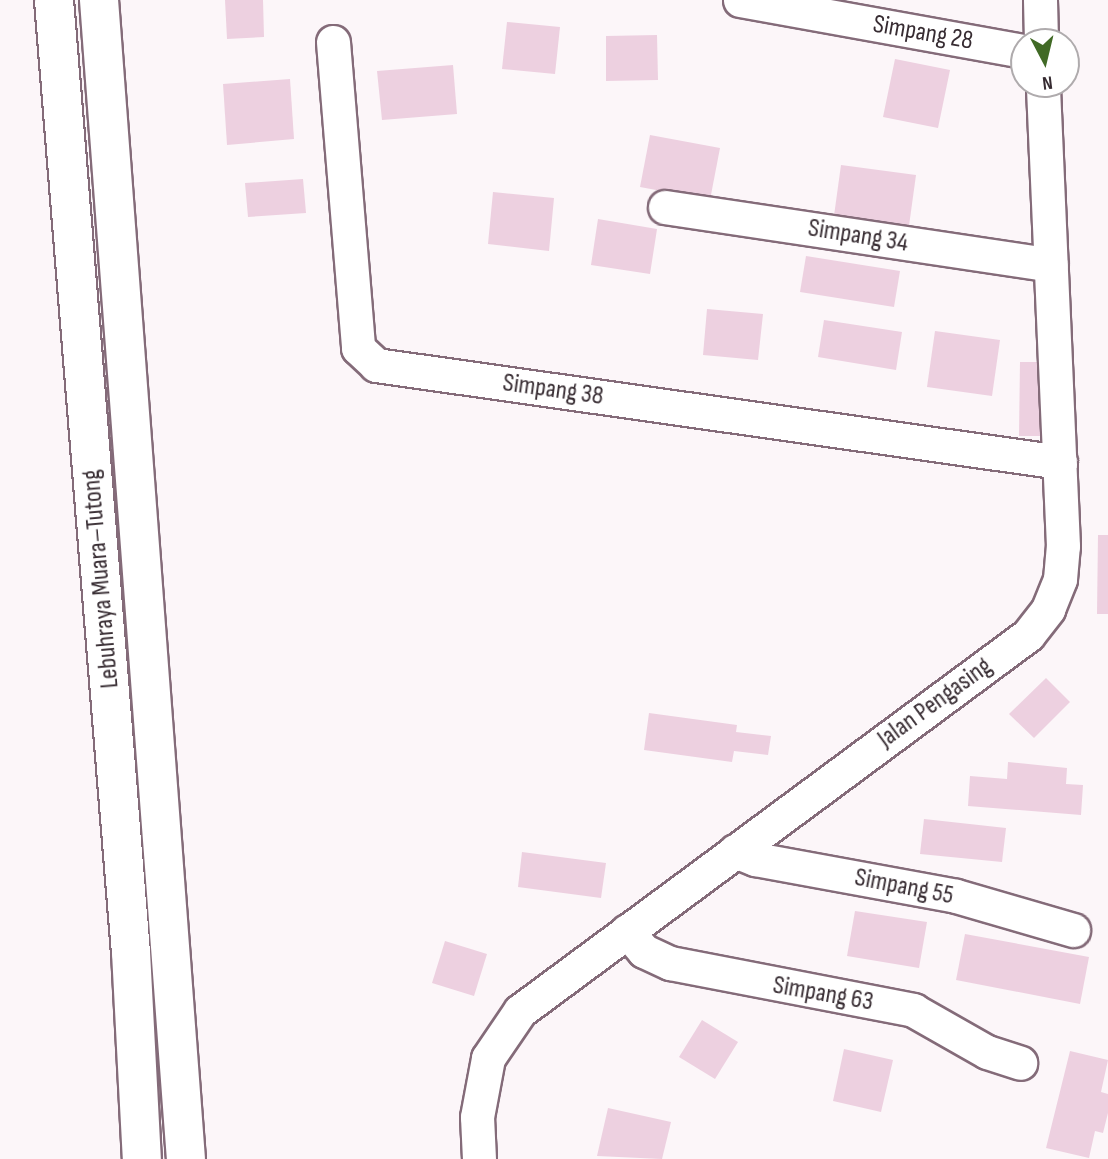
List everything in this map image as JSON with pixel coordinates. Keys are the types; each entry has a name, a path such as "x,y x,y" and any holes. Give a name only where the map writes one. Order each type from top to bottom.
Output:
{"highway":[{"name":"Lebuhraya Muara–Tutong","path":"54,0 131,952 142,1159"},
{"name":"Lebuhraya Muara–Tutong","path":"99,0 186,1159"}],"street":[{"name":"Simpang 28","path":"740,0 1010,48"},
{"path":"1040,0 1041,28"},
{"name":"Simpang 38","path":"333,42 358,348 376,365 1060,462"},
{"name":"Jalan Pengasing","path":"479,1159 479,1088 488,1058 501,1034 520,1011 1028,635 1048,608 1059,579 1060,462 1044,98"},
{"name":"Simpang 34","path":"665,207 1051,265"},
{"name":"Simpang 55","path":"735,851 755,859 956,896 1073,930"},
{"name":"Simpang 63","path":"627,931 644,951 670,964 913,1010 987,1052 1020,1063"}],"building":[{"path":"225,0 263,0 264,37 227,39"},
{"path":"507,22 560,27 555,74 502,69"},
{"path":"657,35 658,80 606,81 606,36"},
{"path":"895,59 950,70 938,128 883,117"},
{"path":"453,65 457,114 382,120 377,71"},
{"path":"290,79 294,139 227,145 223,84"},
{"path":"650,135 720,148 710,200 640,187"},
{"path":"841,165 916,175 908,233 833,223"},
{"path":"303,179 306,213 248,217 245,183"},
{"path":"493,192 554,198 549,251 488,244"},
{"path":"598,219 657,229 650,274 591,265"},
{"path":"806,256 900,271 894,307 800,292"},
{"path":"707,309 763,314 758,360 703,355"},
{"path":"824,320 902,332 896,370 818,357"},
{"path":"935,331 1000,340 992,396 927,387"},
{"path":"1020,362 1044,362 1044,436 1019,436"},
{"path":"1098,535 1108,535 1108,614 1097,614"},
{"path":"1046,678 1070,702 1034,738 1009,714"},
{"path":"649,713 737,725 736,732 771,736 768,755 734,751 732,762 644,750"},
{"path":"1008,762 1067,768 1066,784 1083,785 1081,815 968,806 970,776 1007,779"},
{"path":"924,819 1006,828 1002,862 920,854"},
{"path":"522,852 606,863 601,898 518,887"},
{"path":"855,911 927,922 919,968 847,956"},
{"path":"965,934 1089,957 1080,1004 956,980"},
{"path":"445,941 487,954 474,996 432,983"},
{"path":"702,1020 738,1042 715,1079 679,1057"},
{"path":"844,1049 893,1060 881,1112 833,1101"},
{"path":"1070,1051 1108,1060 1101,1092 1108,1094 1108,1113 1103,1133 1095,1131 1089,1158 1046,1148"},
{"path":"608,1108 671,1122 662,1159 597,1156"}]}
